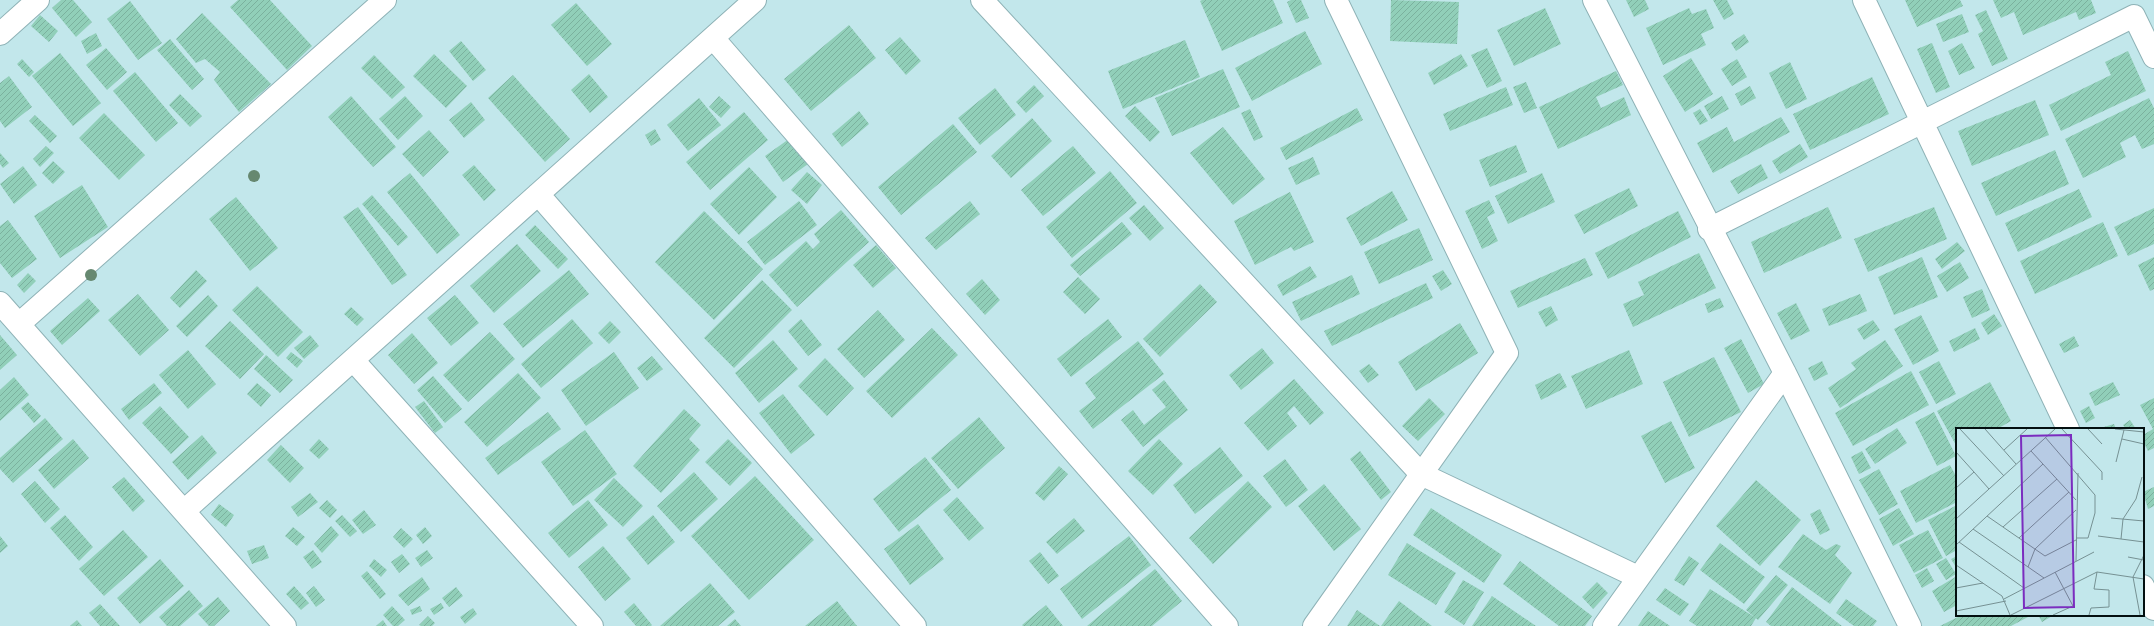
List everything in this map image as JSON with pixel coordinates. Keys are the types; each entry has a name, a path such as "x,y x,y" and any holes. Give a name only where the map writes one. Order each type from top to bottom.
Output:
{"street":[{"path":"0,34 38,0"},
{"path":"19,324 385,0"},
{"path":"184,511 755,0"},
{"path":"982,0 1421,474 1638,577"},
{"path":"1314,626 1507,353 1336,0"},
{"path":"1594,0 1784,373 1908,625"},
{"path":"1864,0 2068,428"},
{"path":"1709,228 2134,16 2154,57"},
{"path":"713,38 944,305 1227,626"},
{"path":"538,194 915,626"},
{"path":"0,302 286,626"},
{"path":"353,360 592,626"},
{"path":"1604,626 1784,373"},
{"path":"2144,588 2154,609"}],"building":[{"path":"61,0 73,0 92,22 76,37 52,8"},
{"path":"238,0 270,0 312,46 287,70 230,7"},
{"path":"1273,0 1283,23 1222,51 1200,1"},
{"path":"1291,0 1301,0 1309,18 1296,23 1287,2"},
{"path":"1391,0 1459,2 1457,44 1390,41"},
{"path":"1626,0 1645,0 1649,9 1634,17"},
{"path":"1713,0 1727,0 1734,14 1724,20"},
{"path":"1905,0 1960,0 1963,6 1917,27"},
{"path":"1993,0 2091,0 2096,13 2079,20 2076,12 2023,35 2014,12 2001,18"},
{"path":"130,1 162,43 138,60 107,19"},
{"path":"576,3 612,44 587,66 551,25"},
{"path":"1545,8 1561,44 1514,66 1497,30"},
{"path":"1689,8 1692,14 1706,9 1714,28 1701,34 1706,45 1663,65 1646,28"},
{"path":"1986,10 2008,59 1992,66 1978,34 1983,31 1975,15"},
{"path":"202,13 271,84 239,112 214,80 220,72 205,59 196,63 176,39"},
{"path":"1962,14 1969,32 1943,42 1936,24"},
{"path":"40,15 58,31 49,42 31,26"},
{"path":"849,25 876,58 811,111 784,79"},
{"path":"1305,31 1322,64 1252,101 1235,68"},
{"path":"96,33 102,46 87,54 81,41"},
{"path":"1744,34 1749,42 1736,51 1731,43"},
{"path":"900,37 921,61 906,75 885,50"},
{"path":"170,39 204,79 192,90 157,50"},
{"path":"1185,40 1200,77 1123,109 1108,71"},
{"path":"461,41 486,70 473,81 449,51"},
{"path":"1932,43 1950,87 1936,93 1917,49"},
{"path":"1962,43 1975,68 1959,75 1948,51"},
{"path":"106,48 127,72 107,90 86,65"},
{"path":"1487,48 1502,81 1487,88 1471,55"},
{"path":"2128,51 2146,91 2061,131 2049,105 2111,75 2105,62"},
{"path":"60,53 101,103 73,126 32,76"},
{"path":"434,54 467,86 446,108 413,76"},
{"path":"1461,54 1468,66 1434,85 1428,73"},
{"path":"374,55 405,87 392,99 361,68"},
{"path":"1691,58 1713,94 1685,112 1663,76"},
{"path":"22,59 34,72 29,77 17,64"},
{"path":"1737,59 1747,77 1732,86 1721,69"},
{"path":"1790,62 1807,99 1786,109 1769,73"},
{"path":"1223,69 1240,107 1172,136 1155,98"},
{"path":"1616,71 1623,85 1596,97 1601,108 1624,97 1631,115 1558,149 1539,107"},
{"path":"135,72 178,123 156,142 113,91"},
{"path":"589,74 608,97 590,113 571,90"},
{"path":"513,75 570,139 545,162 488,98"},
{"path":"9,76 32,107 5,128 0,121 0,83"},
{"path":"1872,77 1889,114 1810,150 1793,114"},
{"path":"1526,82 1537,108 1524,113 1513,87"},
{"path":"1034,85 1044,96 1026,113 1016,102"},
{"path":"1750,86 1756,98 1741,106 1735,94"},
{"path":"1506,87 1513,105 1450,131 1443,114"},
{"path":"995,88 1016,115 980,145 958,118"},
{"path":"180,94 202,116 190,127 169,105"},
{"path":"351,96 396,147 373,167 328,117"},
{"path":"405,96 423,116 398,140 379,119"},
{"path":"719,96 731,107 721,118 709,107"},
{"path":"1722,96 1729,109 1711,119 1704,106"},
{"path":"699,98 721,125 688,151 667,125"},
{"path":"2149,98 2154,108 2154,144 2142,149 2135,135 2120,143 2126,157 2083,178 2065,139"},
{"path":"2035,100 2049,135 1972,166 1958,131"},
{"path":"471,102 485,120 464,138 449,120"},
{"path":"1135,106 1160,132 1150,142 1125,116"},
{"path":"1357,108 1363,120 1286,160 1280,148"},
{"path":"1250,109 1263,137 1254,141 1241,113"},
{"path":"1700,109 1708,121 1700,125 1693,113"},
{"path":"859,111 869,124 842,147 832,134"},
{"path":"744,112 768,140 710,190 686,162"},
{"path":"104,113 145,155 119,180 79,138"},
{"path":"35,115 57,136 50,143 29,121"},
{"path":"1781,117 1790,132 1713,173 1697,143 1727,127 1734,142"},
{"path":"1032,118 1052,141 1011,178 991,156"},
{"path":"953,124 977,152 901,215 878,187"},
{"path":"1223,127 1265,179 1233,205 1190,153"},
{"path":"655,129 661,140 651,146 645,135"},
{"path":"429,130 449,152 423,177 402,154"},
{"path":"789,139 808,164 783,182 765,156"},
{"path":"1800,144 1808,157 1780,174 1772,161"},
{"path":"1516,145 1527,172 1490,187 1479,160"},
{"path":"46,146 54,153 40,167 33,159"},
{"path":"1073,146 1096,173 1043,216 1021,190"},
{"path":"2055,150 2069,184 1996,216 1981,183"},
{"path":"0,153 9,163 3,168 0,164"},
{"path":"1313,157 1320,174 1296,185 1288,168"},
{"path":"53,161 65,172 53,184 42,173"},
{"path":"1761,164 1768,178 1738,194 1730,181"},
{"path":"474,165 496,190 484,201 462,175"},
{"path":"23,166 37,185 14,204 0,184"},
{"path":"749,167 777,197 739,235 710,204"},
{"path":"1110,171 1137,203 1072,258 1046,227"},
{"path":"807,172 822,185 807,204 791,190"},
{"path":"410,173 460,235 437,254 387,192"},
{"path":"1542,173 1555,202 1508,224 1495,196"},
{"path":"82,185 108,227 60,258 34,216"},
{"path":"1629,188 1638,206 1584,234 1574,215"},
{"path":"2079,189 2092,217 2018,252 2005,223"},
{"path":"1392,191 1408,220 1361,246 1346,218"},
{"path":"1290,192 1314,242 1294,251 1291,247 1255,265 1234,221"},
{"path":"372,195 408,237 398,246 362,204"},
{"path":"236,197 278,248 250,271 209,219"},
{"path":"1489,200 1495,213 1487,217 1498,241 1482,249 1465,211"},
{"path":"799,201 817,225 765,265 747,242"},
{"path":"970,201 980,214 936,250 925,238"},
{"path":"1144,205 1164,228 1150,241 1129,218"},
{"path":"358,207 407,275 392,285 343,217"},
{"path":"1828,207 1842,238 1764,273 1751,242"},
{"path":"1934,207 1947,239 1868,272 1854,239"},
{"path":"2154,208 2154,244 2128,256 2114,227"},
{"path":"841,210 869,242 797,307 769,275 806,241 813,249 820,242 814,234"},
{"path":"704,211 763,269 714,320 655,262"},
{"path":"1678,211 1691,237 1608,279 1595,253"},
{"path":"8,220 37,259 12,278 0,263 0,226"},
{"path":"1122,222 1132,234 1080,276 1070,265"},
{"path":"2103,222 2118,256 2035,294 2020,261"},
{"path":"535,225 568,259 558,269 525,235"},
{"path":"1419,228 1433,260 1379,284 1364,252"},
{"path":"1957,242 1965,251 1942,269 1935,259"},
{"path":"517,244 541,271 494,313 470,286"},
{"path":"876,245 896,268 873,288 853,265"},
{"path":"1699,253 1716,288 1633,327 1623,304 1644,295 1638,282"},
{"path":"1922,257 1938,297 1894,315 1878,277"},
{"path":"2154,257 2154,289 2150,291 2138,265"},
{"path":"1585,258 1593,275 1518,308 1510,291"},
{"path":"1960,262 1969,278 1947,292 1937,276"},
{"path":"1310,266 1317,277 1283,296 1277,285"},
{"path":"196,270 207,281 180,308 170,298"},
{"path":"569,270 589,294 523,348 503,324"},
{"path":"1443,270 1452,284 1441,291 1432,276"},
{"path":"28,273 36,281 24,293 17,285"},
{"path":"1352,275 1360,294 1301,321 1292,302"},
{"path":"1078,277 1100,299 1085,314 1063,292"},
{"path":"982,279 1000,300 985,315 966,294"},
{"path":"762,280 792,310 734,368 704,338"},
{"path":"1426,283 1433,298 1332,346 1324,331"},
{"path":"1200,284 1217,302 1160,357 1143,339"},
{"path":"257,286 303,332 278,357 232,310"},
{"path":"1982,289 1990,310 1972,318 1963,297"},
{"path":"138,294 169,330 140,356 108,320"},
{"path":"1860,294 1867,311 1829,326 1822,309"},
{"path":"208,295 218,306 187,337 176,326"},
{"path":"455,295 479,323 451,346 427,318"},
{"path":"88,298 100,311 62,345 50,331"},
{"path":"1720,298 1724,307 1708,313 1705,304"},
{"path":"1796,303 1810,331 1791,340 1777,313"},
{"path":"1551,306 1558,320 1546,327 1538,312"},
{"path":"351,307 364,319 357,326 344,314"},
{"path":"878,310 905,340 864,378 837,349"},
{"path":"1994,314 2002,326 1988,335 1981,323"},
{"path":"1921,315 1939,351 1913,365 1894,329"},
{"path":"572,319 593,343 541,388 521,364"},
{"path":"801,319 822,345 808,356 788,331"},
{"path":"1108,319 1122,337 1071,377 1057,359"},
{"path":"1873,320 1880,330 1864,340 1857,329"},
{"path":"230,321 264,354 240,379 205,346"},
{"path":"610,321 621,332 609,344 598,333"},
{"path":"1460,323 1478,353 1416,391 1398,362"},
{"path":"932,328 958,355 892,418 866,391"},
{"path":"1975,328 1980,339 1954,352 1949,341"},
{"path":"490,332 515,359 468,402 443,375"},
{"path":"412,333 438,363 414,384 388,355"},
{"path":"0,335 17,355 0,370"},
{"path":"310,335 319,346 304,359 294,348"},
{"path":"2074,336 2079,346 2064,353 2059,344"},
{"path":"1741,339 1764,384 1748,393 1724,348"},
{"path":"773,340 798,369 759,403 735,373"},
{"path":"1885,340 1903,366 1840,408 1828,388 1856,369 1851,363"},
{"path":"1138,341 1164,374 1093,429 1079,411 1096,398 1085,383"},
{"path":"1262,348 1274,363 1241,390 1229,375"},
{"path":"188,350 216,384 188,409 159,375"},
{"path":"1629,350 1643,384 1586,409 1571,376"},
{"path":"291,352 303,361 297,368 286,358"},
{"path":"614,352 639,388 586,426 561,390"},
{"path":"266,355 293,380 280,393 254,369"},
{"path":"652,356 663,369 647,381 637,368"},
{"path":"1714,357 1741,412 1689,437 1663,382"},
{"path":"825,358 854,388 827,416 798,386"},
{"path":"1822,361 1828,374 1814,381 1808,368"},
{"path":"1939,361 1956,394 1936,404 1919,372"},
{"path":"1369,364 1379,375 1368,383 1359,371"},
{"path":"1911,371 1929,405 1853,446 1835,413"},
{"path":"518,373 541,398 487,447 464,422"},
{"path":"1560,373 1567,387 1541,400 1535,385"},
{"path":"433,376 462,409 445,423 417,390"},
{"path":"14,377 29,395 0,421 0,390"},
{"path":"1294,379 1324,413 1310,425 1294,406 1287,413 1297,426 1268,451 1244,423"},
{"path":"1164,380 1188,410 1143,447 1121,420 1133,410 1144,425 1166,407 1152,390"},
{"path":"1990,382 2011,421 1999,428 1956,428 1956,445 1937,411"},
{"path":"2113,382 2120,395 2095,406 2089,393"},
{"path":"154,383 162,393 129,420 121,409"},
{"path":"257,383 271,395 261,407 247,394"},
{"path":"783,394 815,435 791,454 759,413"},
{"path":"1429,398 1445,414 1418,441 1402,426"},
{"path":"2154,398 2154,448 2148,451 2144,443 2144,434 2153,429 2140,405"},
{"path":"424,401 443,427 435,433 415,407"},
{"path":"28,402 41,416 34,423 21,408"},
{"path":"160,406 189,437 171,454 142,423"},
{"path":"2089,406 2095,418 2086,423 2080,411"},
{"path":"684,409 701,425 689,439 700,450 661,493 633,466"},
{"path":"548,412 561,429 498,475 485,458"},
{"path":"1934,412 1956,456 1937,466 1915,422"},
{"path":"979,417 1005,448 958,489 931,458"},
{"path":"45,418 63,439 13,483 0,469 0,458"},
{"path":"2130,420 2135,428 2125,428 2123,425"},
{"path":"1671,421 1695,468 1665,483 1641,436"},
{"path":"2114,424 2116,428 2100,428"},
{"path":"1897,428 1907,443 1875,464 1865,449"},
{"path":"585,430 617,474 573,506 541,462"},
{"path":"202,435 217,453 188,480 172,462"},
{"path":"73,439 89,458 54,489 38,470"},
{"path":"319,439 329,449 319,459 309,450"},
{"path":"728,439 752,463 730,486 705,462"},
{"path":"1159,439 1183,464 1153,495 1128,471"},
{"path":"281,445 304,468 290,483 267,460"},
{"path":"1220,447 1243,476 1195,514 1173,485"},
{"path":"1360,451 1391,492 1381,500 1350,459"},
{"path":"1862,451 1871,468 1859,474 1851,457"},
{"path":"925,457 951,490 899,532 873,499"},
{"path":"1285,459 1308,490 1286,507 1263,476"},
{"path":"1950,465 1956,476 1956,503 1916,523 1900,491"},
{"path":"1059,466 1068,474 1044,501 1035,493"},
{"path":"1879,469 1898,504 1879,515 1859,480"},
{"path":"694,472 718,499 681,532 657,506"},
{"path":"755,476 814,540 749,600 691,536"},
{"path":"124,477 145,501 133,512 112,487"},
{"path":"614,478 643,506 623,527 594,500"},
{"path":"1756,480 1801,520 1760,566 1716,526"},
{"path":"35,481 60,509 45,523 21,494"},
{"path":"1248,481 1272,507 1213,564 1189,538"},
{"path":"1324,484 1361,529 1334,551 1298,506"},
{"path":"2154,487 2154,506 2148,509 2144,495 2144,492"},
{"path":"310,493 318,502 298,517 291,507"},
{"path":"957,497 984,528 969,541 943,510"},
{"path":"327,500 337,510 330,518 319,508"},
{"path":"588,500 608,525 569,558 548,533"},
{"path":"219,504 234,515 226,527 211,515"},
{"path":"1956,506 1956,551 1946,556 1928,520"},
{"path":"1431,508 1502,555 1484,583 1413,535"},
{"path":"1899,508 1914,534 1893,546 1879,519"},
{"path":"1820,509 1830,530 1820,535 1810,514"},
{"path":"364,510 376,525 363,534 352,520"},
{"path":"65,515 93,547 79,561 50,528"},
{"path":"342,515 357,531 350,537 335,521"},
{"path":"653,515 675,542 648,565 626,538"},
{"path":"1074,518 1085,531 1057,554 1046,542"},
{"path":"918,524 944,559 910,585 884,549"},
{"path":"331,526 339,535 322,553 314,544"},
{"path":"293,527 305,537 297,546 285,536"},
{"path":"425,527 432,536 423,544 416,535"},
{"path":"401,528 413,539 404,548 393,537"},
{"path":"123,530 148,557 104,596 79,569"},
{"path":"1928,530 1943,558 1914,573 1899,545"},
{"path":"1803,534 1826,550 1836,544 1841,546 1835,555 1852,573 1830,604 1778,567"},
{"path":"0,536 8,546 0,553"},
{"path":"1129,536 1151,565 1082,619 1060,589"},
{"path":"1407,543 1456,573 1436,605 1388,575"},
{"path":"1720,543 1765,577 1744,604 1700,570"},
{"path":"264,545 269,558 252,564 247,551"},
{"path":"603,546 631,579 605,601 578,567"},
{"path":"313,550 322,562 312,569 303,557"},
{"path":"427,550 433,558 421,567 415,558"},
{"path":"1040,552 1059,576 1048,584 1029,561"},
{"path":"402,554 410,564 399,573 391,562"},
{"path":"1689,556 1699,563 1684,586 1674,580"},
{"path":"1956,556 1956,567 1951,559"},
{"path":"1946,558 1956,574 1946,580 1936,564"},
{"path":"160,559 184,586 140,624 117,598"},
{"path":"374,559 387,570 381,577 369,566"},
{"path":"1520,561 1592,616 1585,626 1559,626 1503,584"},
{"path":"1927,568 1934,581 1922,588 1915,575"},
{"path":"1155,569 1182,601 1152,626 1087,626"},
{"path":"367,571 386,594 380,599 361,576"},
{"path":"1776,575 1788,585 1758,620 1746,610"},
{"path":"422,577 430,589 408,606 398,595"},
{"path":"1956,577 1956,606 1944,612 1932,591"},
{"path":"1463,580 1484,592 1464,625 1444,612"},
{"path":"1597,582 1608,593 1593,609 1582,597"},
{"path":"710,583 735,612 718,626 660,626"},
{"path":"294,586 309,603 301,610 286,594"},
{"path":"314,586 325,600 316,607 306,593"},
{"path":"456,587 463,596 449,607 442,598"},
{"path":"1792,587 1842,626 1771,626 1766,622"},
{"path":"1665,588 1689,604 1680,616 1656,600"},
{"path":"1710,589 1756,618 1751,626 1697,626 1689,621"},
{"path":"189,590 203,606 180,626 167,626 159,617"},
{"path":"1492,596 1536,626 1472,626"},
{"path":"218,597 230,611 214,626 209,626 198,614"},
{"path":"1846,599 1877,621 1873,626 1854,626 1836,613"},
{"path":"837,601 857,626 805,626"},
{"path":"1399,601 1432,626 1381,626"},
{"path":"441,603 444,608 434,615 430,609"},
{"path":"634,603 652,625 651,626 636,626 624,612"},
{"path":"100,604 120,626 100,626 89,613"},
{"path":"1046,605 1063,626 1022,625"},
{"path":"392,606 405,620 398,626 393,626 383,615"},
{"path":"420,606 422,611 412,615 410,610"},
{"path":"473,608 477,614 465,624 460,617"},
{"path":"1357,610 1380,626 1347,626"},
{"path":"1648,611 1670,626 1638,626"},
{"path":"428,616 435,623 432,626 419,625"},
{"path":"1960,616 2028,617 2011,626 1940,626"},
{"path":"2039,616 2052,616 2042,622"},
{"path":"735,619 741,626 727,626"},
{"path":"77,620 82,626 70,626"},
{"path":"383,620 387,626 376,626"}]}
